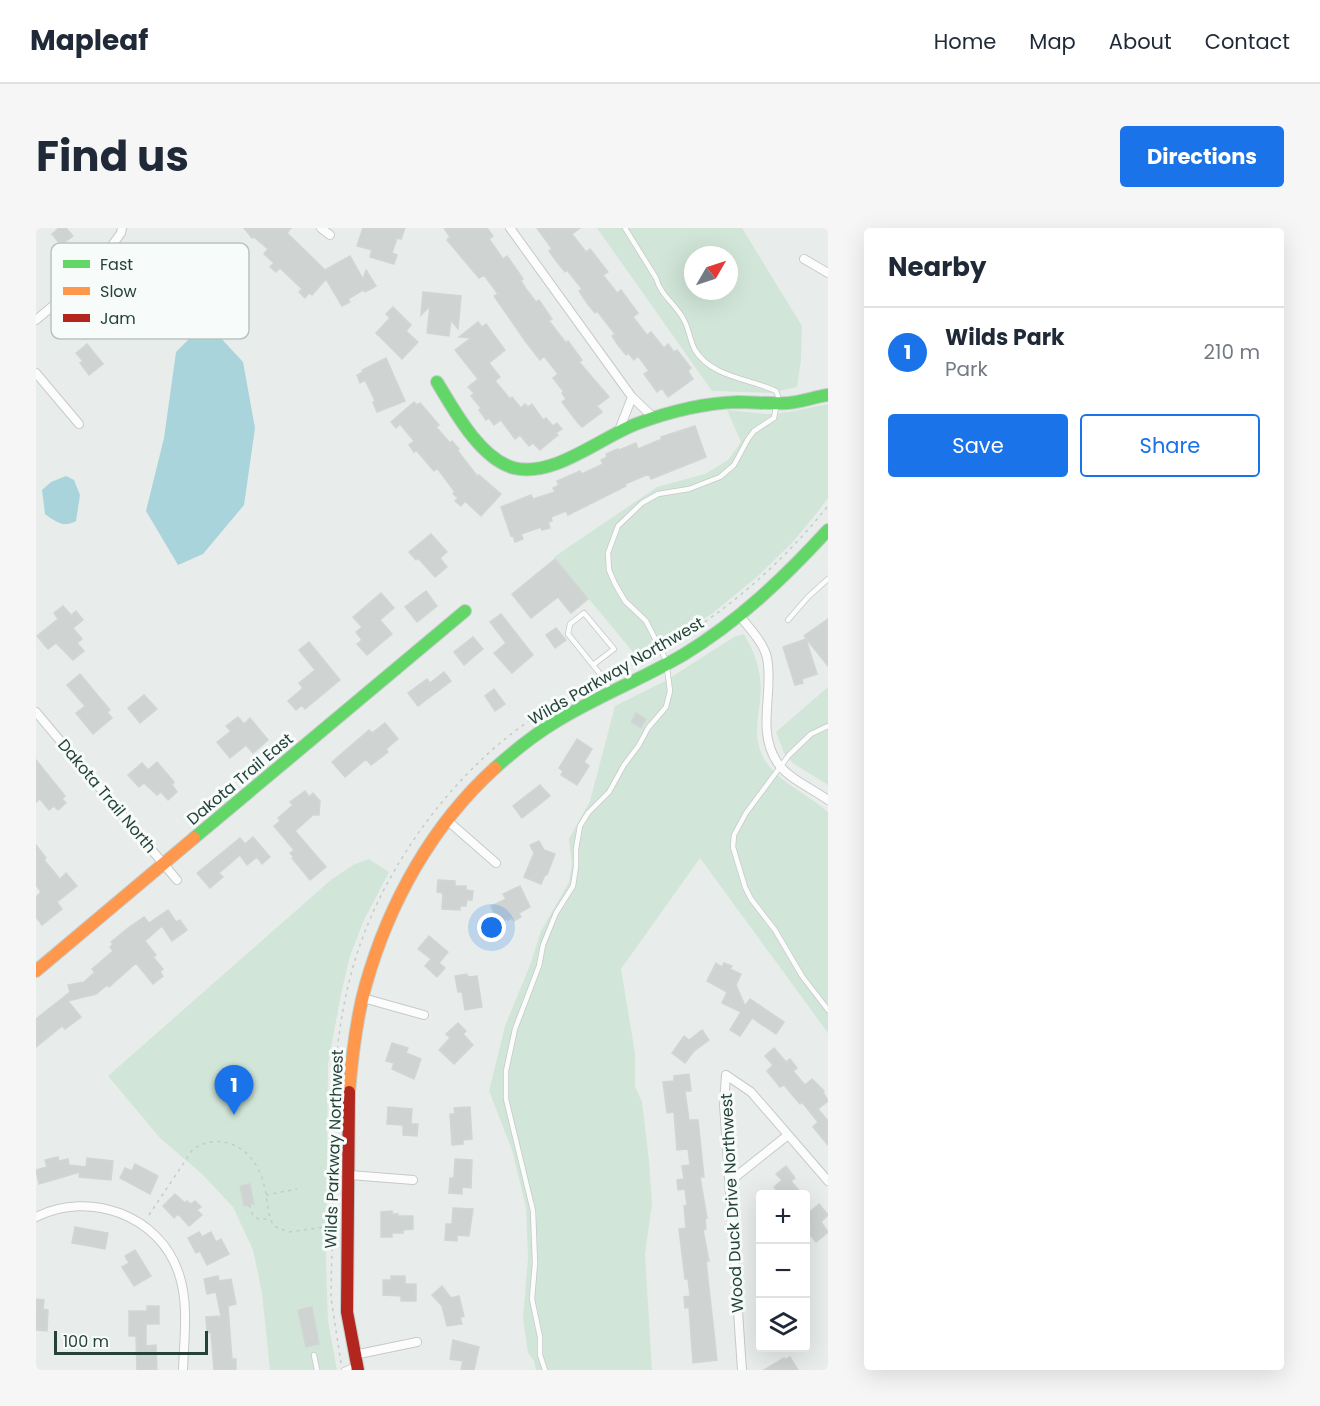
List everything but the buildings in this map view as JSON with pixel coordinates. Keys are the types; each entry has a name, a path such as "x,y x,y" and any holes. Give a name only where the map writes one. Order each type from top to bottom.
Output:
{"street":[{"path":"114,243 122,228"},
{"path":"321,228 330,235"},
{"path":"510,228 632,398 654,418"},
{"path":"804,259 828,273"},
{"path":"36,320 51,307"},
{"path":"36,373 79,424"},
{"path":"437,382 455,413 495,458 513,468 533,470 554,466 618,433 654,418 694,408 737,402 777,404 828,395"},
{"path":"618,433 632,398"},
{"name":"Wilds Parkway Northwest","path":"356,1364 346,1300 350,1175 349,1094 356,1030 363,998 382,935 407,881 467,796 511,754 555,722 667,664 740,616 800,561 828,530"},
{"name":"Dakota Trail East","path":"36,971 465,611"},
{"path":"740,616 767,656 766,734 771,750 781,766 791,776 828,800"},
{"name":"Dakota Trail North","path":"36,712 177,880"},
{"path":"448,821 496,863"},
{"path":"363,998 424,1015"},
{"name":"Wood Duck Drive Northwest","path":"742,1370 724,1104 726,1075 751,1092 828,1181"},
{"path":"729,1182 788,1135"},
{"path":"350,1175 413,1180"},
{"path":"36,1217 67,1206 88,1205 108,1209 137,1222 159,1240 179,1274 183,1293 183,1370"},
{"path":"356,1364 417,1342"}],"lane":[{"path":"545,1370 540,1355 540,1337 532,1299 535,1253 532,1211 506,1099 506,1071 515,1029 539,966 543,945 556,913 573,886 580,826 588,813 609,792 648,728 666,707 670,691 667,664 661,650 646,621 625,601 609,570 608,553 618,526 649,498 658,494 698,487 729,471 740,457 748,439 762,425 774,418 777,404 776,391 727,374 714,367 696,351 685,320 658,287 656,278 625,228"},
{"path":"788,620 828,579"},
{"path":"593,665 614,649 584,613 570,624 568,634 605,680 611,694"},
{"path":"828,726 811,734 781,766 746,813 734,835 733,847 751,899 774,930 802,976 828,1010"},
{"path":"314,1354 316,1370"},
{"path":"343,1369 356,1364"}],"path":[{"path":"343,1369 331,1298 335,1072 338,1039 347,987 364,934 392,877 423,825 452,789 483,758 552,706 690,633 759,580 794,546 828,506"},
{"path":"149,1215 189,1154 202,1144 227,1142 245,1151 261,1174 270,1219 274,1226 289,1232 332,1226"},
{"path":"265,1195 297,1189"},
{"path":"249,1205 253,1215 258,1219 270,1219"}],"green space":[{"path":"597,228 742,228 802,326 797,387 770,393 712,391"},
{"path":"828,404 828,498 816,514 792,543 758,576 713,613 654,651 637,657 554,557 657,487 705,474 728,460 741,442 727,410 767,414"},
{"path":"744,634 754,655 760,677 757,734 763,756 770,767 783,779 828,812 828,1033 700,858 621,969 635,1053 635,1086 642,1102 649,1161 652,1204 645,1254 652,1370 536,1370 534,1361 528,1353 523,1318 528,1258 526,1207 512,1150 489,1091 505,1026 541,931 569,882 572,864 569,839 590,801 615,706 665,681 734,637"},
{"path":"828,687 828,785 794,764 784,753 776,732"},
{"path":"369,859 389,872 364,920 350,956 328,1064 326,1264 328,1321 337,1370 270,1370 262,1293 253,1250 233,1207 202,1174 160,1138 108,1076 332,879 353,865"}],"water":[{"path":"189,339 222,339 243,362 255,428 244,505 203,554 178,565 146,511 164,438 176,352"},
{"path":"66,476 74,480 80,495 76,521 63,524 45,514 42,490 51,482"}],"traffic: fast":[{"path":"437,382 469,432 490,455 514,468 529,470 560,462 622,430 673,412 725,403 782,403 828,395"},
{"path":"495,768 557,721 667,664 704,642 778,582 828,530"},
{"path":"194,838 465,611"}],"traffic: slow":[{"path":"349,1092 355,1038 366,984 400,895 433,840 452,814 495,768"},
{"path":"36,971 194,838"}],"traffic: jam":[{"path":"349,1092 347,1312 358,1370"}],"place":[{"name":"Wilds Park","path":"234,1115"}]}
